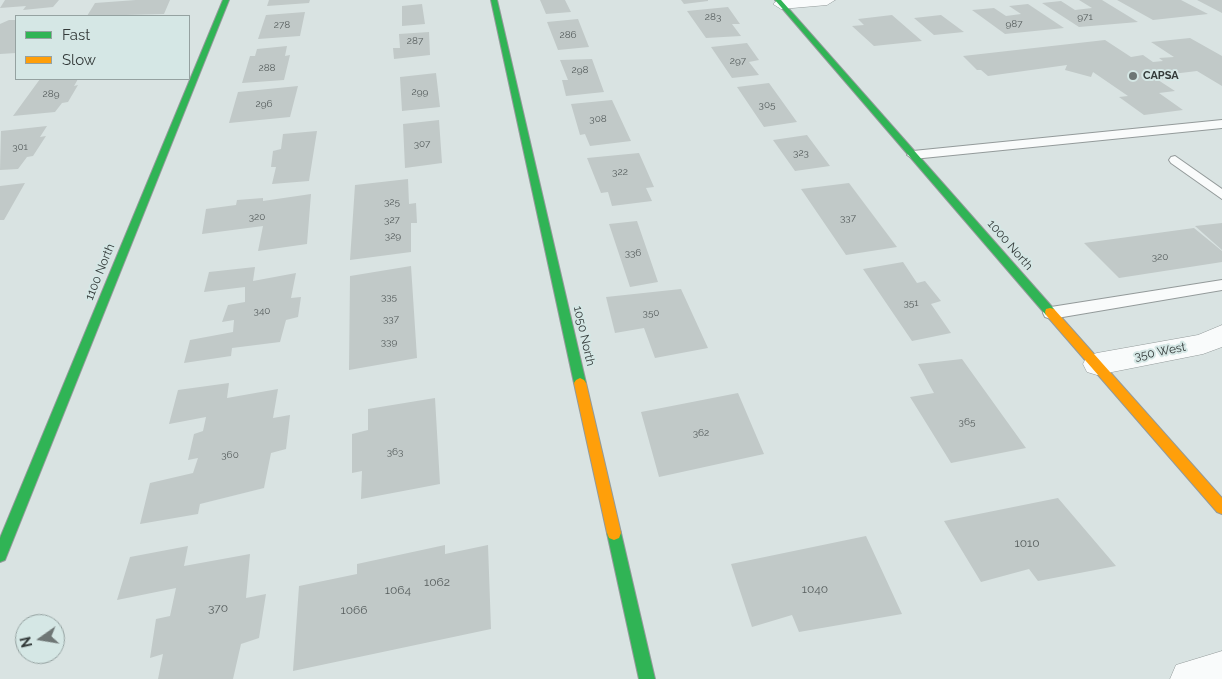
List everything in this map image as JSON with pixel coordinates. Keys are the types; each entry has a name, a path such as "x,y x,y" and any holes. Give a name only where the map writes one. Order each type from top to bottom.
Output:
{"street":[{"name":"1100 North","path":"0,555 226,0"},
{"name":"1050 North","path":"494,0 647,679"},
{"path":"779,2 827,0"},
{"name":"1000 North","path":"779,2 1222,508"},
{"name":"350 West","path":"1097,364 1203,344 1222,336"},
{"path":"1190,679 1222,671"}],"lane":[{"path":"913,155 1222,124"},
{"path":"1175,160 1222,195"},
{"path":"1051,313 1222,285"}],"building":[{"path":"5,0 59,0 53,7 23,10 26,6 0,8"},
{"path":"170,0 164,14 88,15 95,3"},
{"path":"269,0 310,0 309,3 267,6"},
{"path":"540,0 565,0 571,12 546,14"},
{"path":"681,0 708,0 708,1 684,4"},
{"path":"1079,0 1102,0 1138,22 1079,27 1042,3 1061,1 1075,10 1092,8"},
{"path":"1117,0 1181,0 1208,14 1153,20"},
{"path":"1197,0 1222,0 1222,13"},
{"path":"422,4 425,24 402,26 402,6"},
{"path":"1028,4 1064,28 1005,34 972,10 994,8 1006,16 1021,14 1009,6"},
{"path":"728,7 740,24 732,24 741,36 706,38 687,11"},
{"path":"305,12 300,36 258,39 266,15"},
{"path":"892,15 922,41 874,46 852,26 864,25 858,19"},
{"path":"941,15 964,32 934,35 914,18"},
{"path":"578,19 589,47 558,50 547,22"},
{"path":"9,20 15,20 15,53 0,54 0,24"},
{"path":"429,32 430,55 394,59 393,48 400,48 399,34"},
{"name":"CAPSA","path":"1190,38 1222,56 1222,86 1197,71 1164,75 1170,78 1158,80 1175,91 1159,93 1183,110 1144,115 1119,97 1128,96 1093,72 1091,77 1065,70 1067,65 988,76 981,70 977,70 963,56 1105,40 1131,57 1143,55 1153,62 1163,61 1159,58 1174,57 1151,42"},
{"path":"747,43 759,60 749,62 759,75 732,78 711,47"},
{"path":"287,46 285,56 290,55 284,80 242,83 250,56 255,56 257,49"},
{"path":"592,59 604,92 566,96 562,80 568,80 560,60"},
{"path":"436,73 440,107 402,111 400,77"},
{"path":"39,80 77,80 74,86 78,85 68,102 62,103 55,112 13,116"},
{"path":"769,83 797,122 764,127 737,87"},
{"path":"298,86 290,117 229,123 238,92"},
{"path":"612,100 631,141 590,146 585,134 580,135 571,104"},
{"path":"439,120 442,163 405,168 403,124"},
{"path":"47,126 40,137 46,136 33,156 27,157 18,169 0,170 1,131"},
{"path":"317,131 309,181 272,184 276,167 271,167 273,151 281,149 283,134"},
{"path":"807,135 830,166 795,171 773,140"},
{"path":"639,153 654,187 646,188 652,201 612,206 608,192 601,193 587,158"},
{"path":"408,179 409,204 416,203 417,223 411,223 411,252 350,260 355,185"},
{"path":"25,183 4,220 0,220 0,186"},
{"path":"849,183 897,247 846,255 801,189"},
{"path":"311,194 307,244 258,251 263,226 202,234 206,209 236,205 237,200 263,198 263,201"},
{"path":"637,221 658,282 630,287 609,224"},
{"path":"1222,223 1222,250 1195,226"},
{"path":"1194,228 1222,251 1222,262 1119,278 1084,243"},
{"path":"903,262 917,283 925,281 941,301 931,304 951,333 912,341 863,269"},
{"path":"411,266 417,358 349,370 350,276"},
{"path":"255,267 253,281 296,273 291,298 301,297 298,317 286,320 280,342 232,348 231,356 184,363 190,340 233,332 234,320 222,322 228,305 245,302 245,287 204,292 209,272"},
{"path":"681,289 708,348 655,358 644,328 615,333 606,297"},
{"path":"962,359 1026,448 951,463 910,397 934,393 918,364"},
{"path":"229,383 227,398 278,389 273,418 290,415 286,449 271,453 264,488 200,504 198,514 140,524 150,483 193,473 198,458 188,460 194,434 203,431 206,417 169,424 178,390"},
{"path":"738,393 764,454 659,477 641,412"},
{"path":"435,398 440,484 361,499 362,471 352,473 352,434 368,430 368,409"},
{"path":"1058,498 1116,566 1038,581 1029,569 981,582 944,521"},
{"path":"866,536 902,614 799,632 792,615 752,627 731,564"},
{"path":"445,545 445,554 488,545 491,629 293,671 299,586 357,574 357,564"},
{"path":"188,546 184,566 250,554 246,598 266,594 259,638 241,644 233,679 158,679 163,654 150,658 156,619 170,616 176,588 117,600 130,557"}],"traffic: fast":[{"path":"0,555 226,0"},
{"path":"494,0 580,383"},
{"path":"778,0 1050,312"},
{"path":"614,533 647,679"}],"traffic: slow":[{"path":"1050,312 1222,508"},
{"path":"580,383 614,533"}],"place":[{"name":"CAPSA","path":"1133,76"}]}
